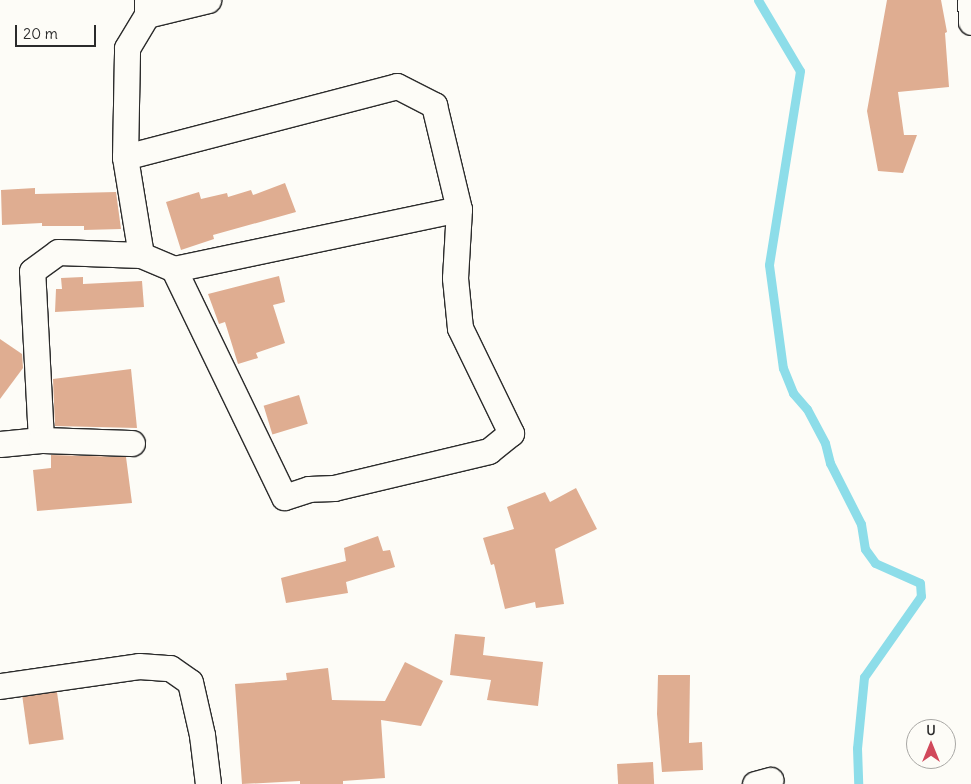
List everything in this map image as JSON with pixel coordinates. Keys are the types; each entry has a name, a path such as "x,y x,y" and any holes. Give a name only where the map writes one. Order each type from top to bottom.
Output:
{"street":[{"path":"141,255 125,157 127,48 147,8 208,0"},
{"path":"970,0 971,22"},
{"path":"125,157 397,86 434,106 459,209 455,278 460,328 511,433 489,451 334,488 309,489 284,498 174,270"},
{"path":"42,440 32,271 58,252 141,255 174,270 459,209"},
{"path":"0,444 42,440 132,443"},
{"path":"0,686 139,666 170,668 190,682 202,735 208,784"}],"building":[{"path":"887,0 941,0 947,32 945,33 949,87 898,92 904,135 917,135 903,173 878,171 867,111"},
{"path":"285,183 296,212 213,235 214,239 181,250 166,202 199,192 201,199 227,193 228,197 251,190 253,195"},
{"path":"35,188 35,194 116,192 121,229 84,230 84,226 42,226 42,223 2,225 1,190"},
{"path":"279,276 285,302 273,305 285,343 256,353 258,358 238,364 225,322 219,324 208,294"},
{"path":"83,277 83,284 142,281 144,307 55,312 56,289 62,289 61,278"},
{"path":"0,339 22,354 23,368 0,399"},
{"path":"131,369 137,428 55,426 53,379"},
{"path":"299,395 308,424 272,435 264,406"},
{"path":"51,455 126,457 132,503 37,511 33,470 51,468"},
{"path":"576,488 597,529 555,549 564,604 536,608 535,602 505,609 494,564 491,565 483,538 514,529 507,507 545,492 550,502"},
{"path":"378,536 383,551 390,550 395,567 346,582 348,593 286,603 281,578 346,561 344,548"},
{"path":"455,634 485,637 483,655 543,662 538,706 487,700 491,680 450,675"},
{"path":"405,662 443,681 421,726 381,720 385,778 343,781 343,784 300,784 300,781 242,784 235,684 287,680 286,673 328,668 332,700 385,701"},
{"path":"658,675 690,675 689,743 702,742 703,770 662,772 657,714"},
{"path":"57,692 64,740 29,744 22,697"},
{"path":"653,762 654,784 618,784 617,764"}],"waterway":[{"path":"758,0 800,71 769,265 783,368 793,393 807,409 825,443 830,463 861,524 865,549 875,563 920,583 921,596 864,677 857,748 858,784"}]}
